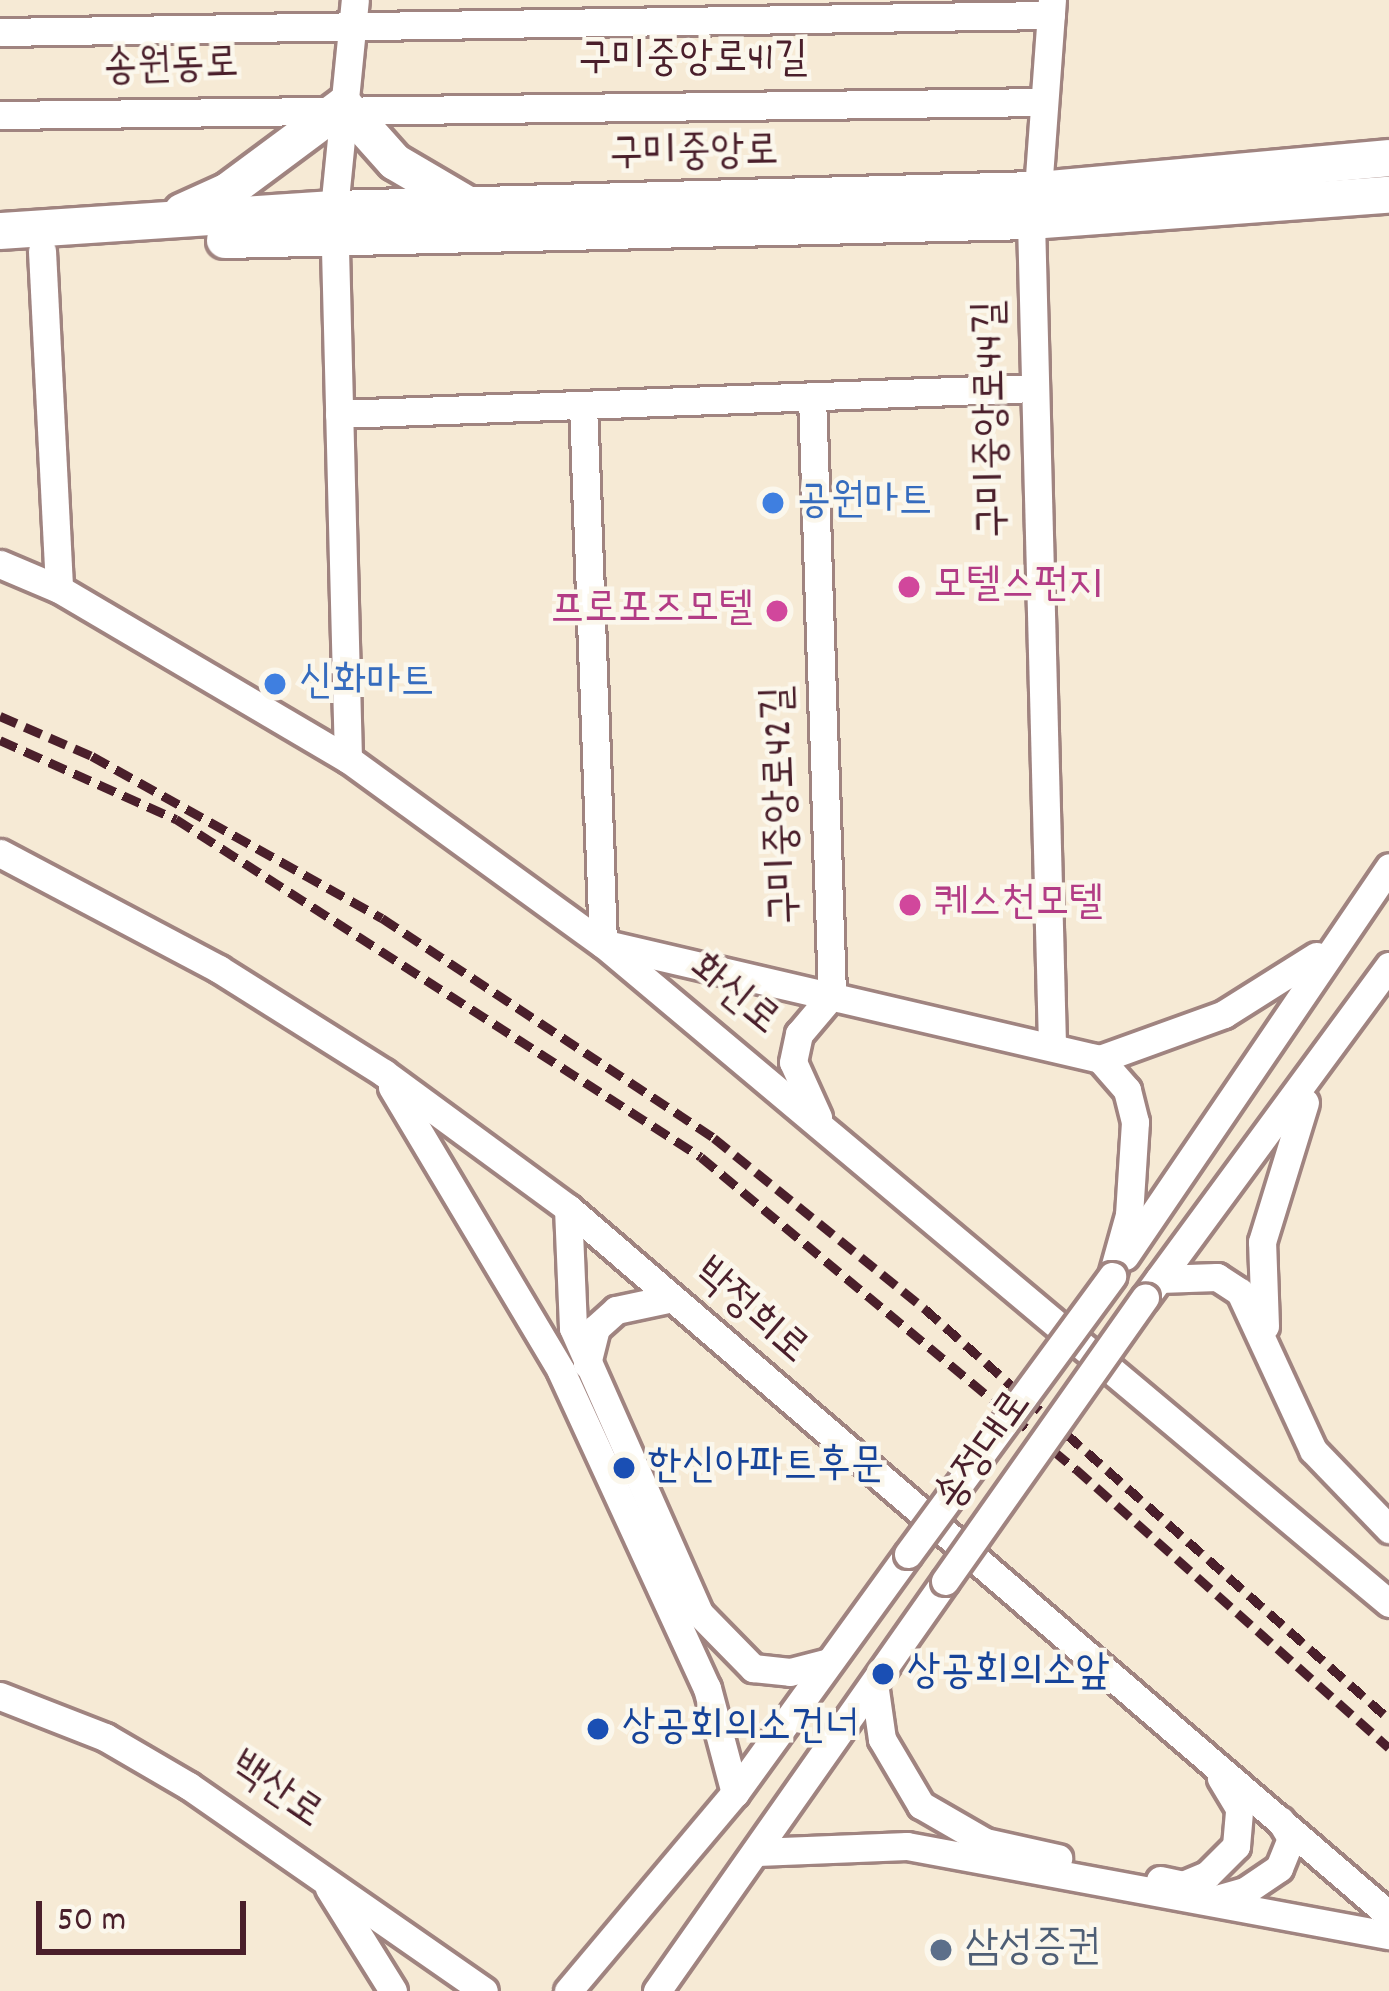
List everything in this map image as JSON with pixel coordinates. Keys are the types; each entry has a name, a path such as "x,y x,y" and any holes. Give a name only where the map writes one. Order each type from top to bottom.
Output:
{"main road":[{"path":"163,221 228,191 344,105 395,163 471,206"},
{"name":"구미중앙로","path":"0,254 471,206 1034,206 1389,158"},
{"name":"구미중앙로","path":"0,231 163,221 334,223 1389,195"}],"street":[{"name":"구미중앙로41길","path":"354,13 1052,8"},
{"name":"구미중앙로44길","path":"1052,8 1034,206 1052,1046"},
{"name":"송원동로","path":"0,32 354,13"},
{"path":"348,759 334,223 354,13"},
{"name":"구미중앙로41길","path":"344,105 1043,102"},
{"name":"송원동로","path":"0,115 344,105"},
{"path":"42,251 59,589"},
{"path":"339,415 1035,388"},
{"name":"구미중앙로42길","path":"812,397 832,995"},
{"path":"584,405 604,944 1100,1059 1127,1090 1135,1122 1129,1215 1112,1276"},
{"name":"화신로","path":"0,564 59,589 348,759 604,944 1389,1603"},
{"name":"박정희로","path":"0,853 219,969 384,1073 568,1208 1180,1737 1275,1811 1389,1915"},
{"path":"1112,1276 1389,867"},
{"path":"1100,1059 1264,995 1350,923"},
{"name":"송정대로","path":"658,1991 1152,1289 1389,966"},
{"path":"821,1123 793,1062 799,1034 832,995"},
{"path":"1268,1348 1262,1242 1286,1146 1326,1053"},
{"path":"384,1073 574,1368 707,1688 735,1793"},
{"path":"568,1208 553,1267 551,1322 700,1613 728,1651 753,1669 790,1672 829,1662"},
{"name":"송정대로","path":"568,1991 735,1793 1112,1276"},
{"path":"1152,1289 1216,1277 1240,1292 1313,1450 1389,1529"},
{"path":"574,1368 596,1328 616,1310 668,1299"},
{"name":"화신로","path":"1354,1576 1389,1590"},
{"path":"874,1690 882,1739 921,1805 985,1842 1389,1935"},
{"name":"백산로","path":"0,1696 105,1737 316,1870 484,1991"},
{"path":"1180,1737 1226,1783 1240,1827 1226,1863 1193,1893"},
{"path":"757,1852 907,1846 1193,1893 1246,1892 1279,1868 1292,1838 1275,1811"},
{"path":"316,1870 393,1991"}],"railway":[{"path":"0,716 92,756 382,918 714,1138 925,1309 1389,1719"},
{"path":"0,740 176,819 701,1157 1076,1469 1389,1748"}],"place":[{"name":"공원마트","path":"773,503"},
{"name":"모텔스펀지","path":"909,587"},
{"name":"프로포즈모텔","path":"777,611"},
{"name":"신화마트","path":"275,684"},
{"name":"퀘스천모텔","path":"910,905"},
{"name":"한신아파트후문","path":"624,1468"},
{"name":"상공회의소앞","path":"883,1674"},
{"name":"상공회의소건너","path":"598,1729"},
{"name":"삼성증권","path":"941,1950"}]}
